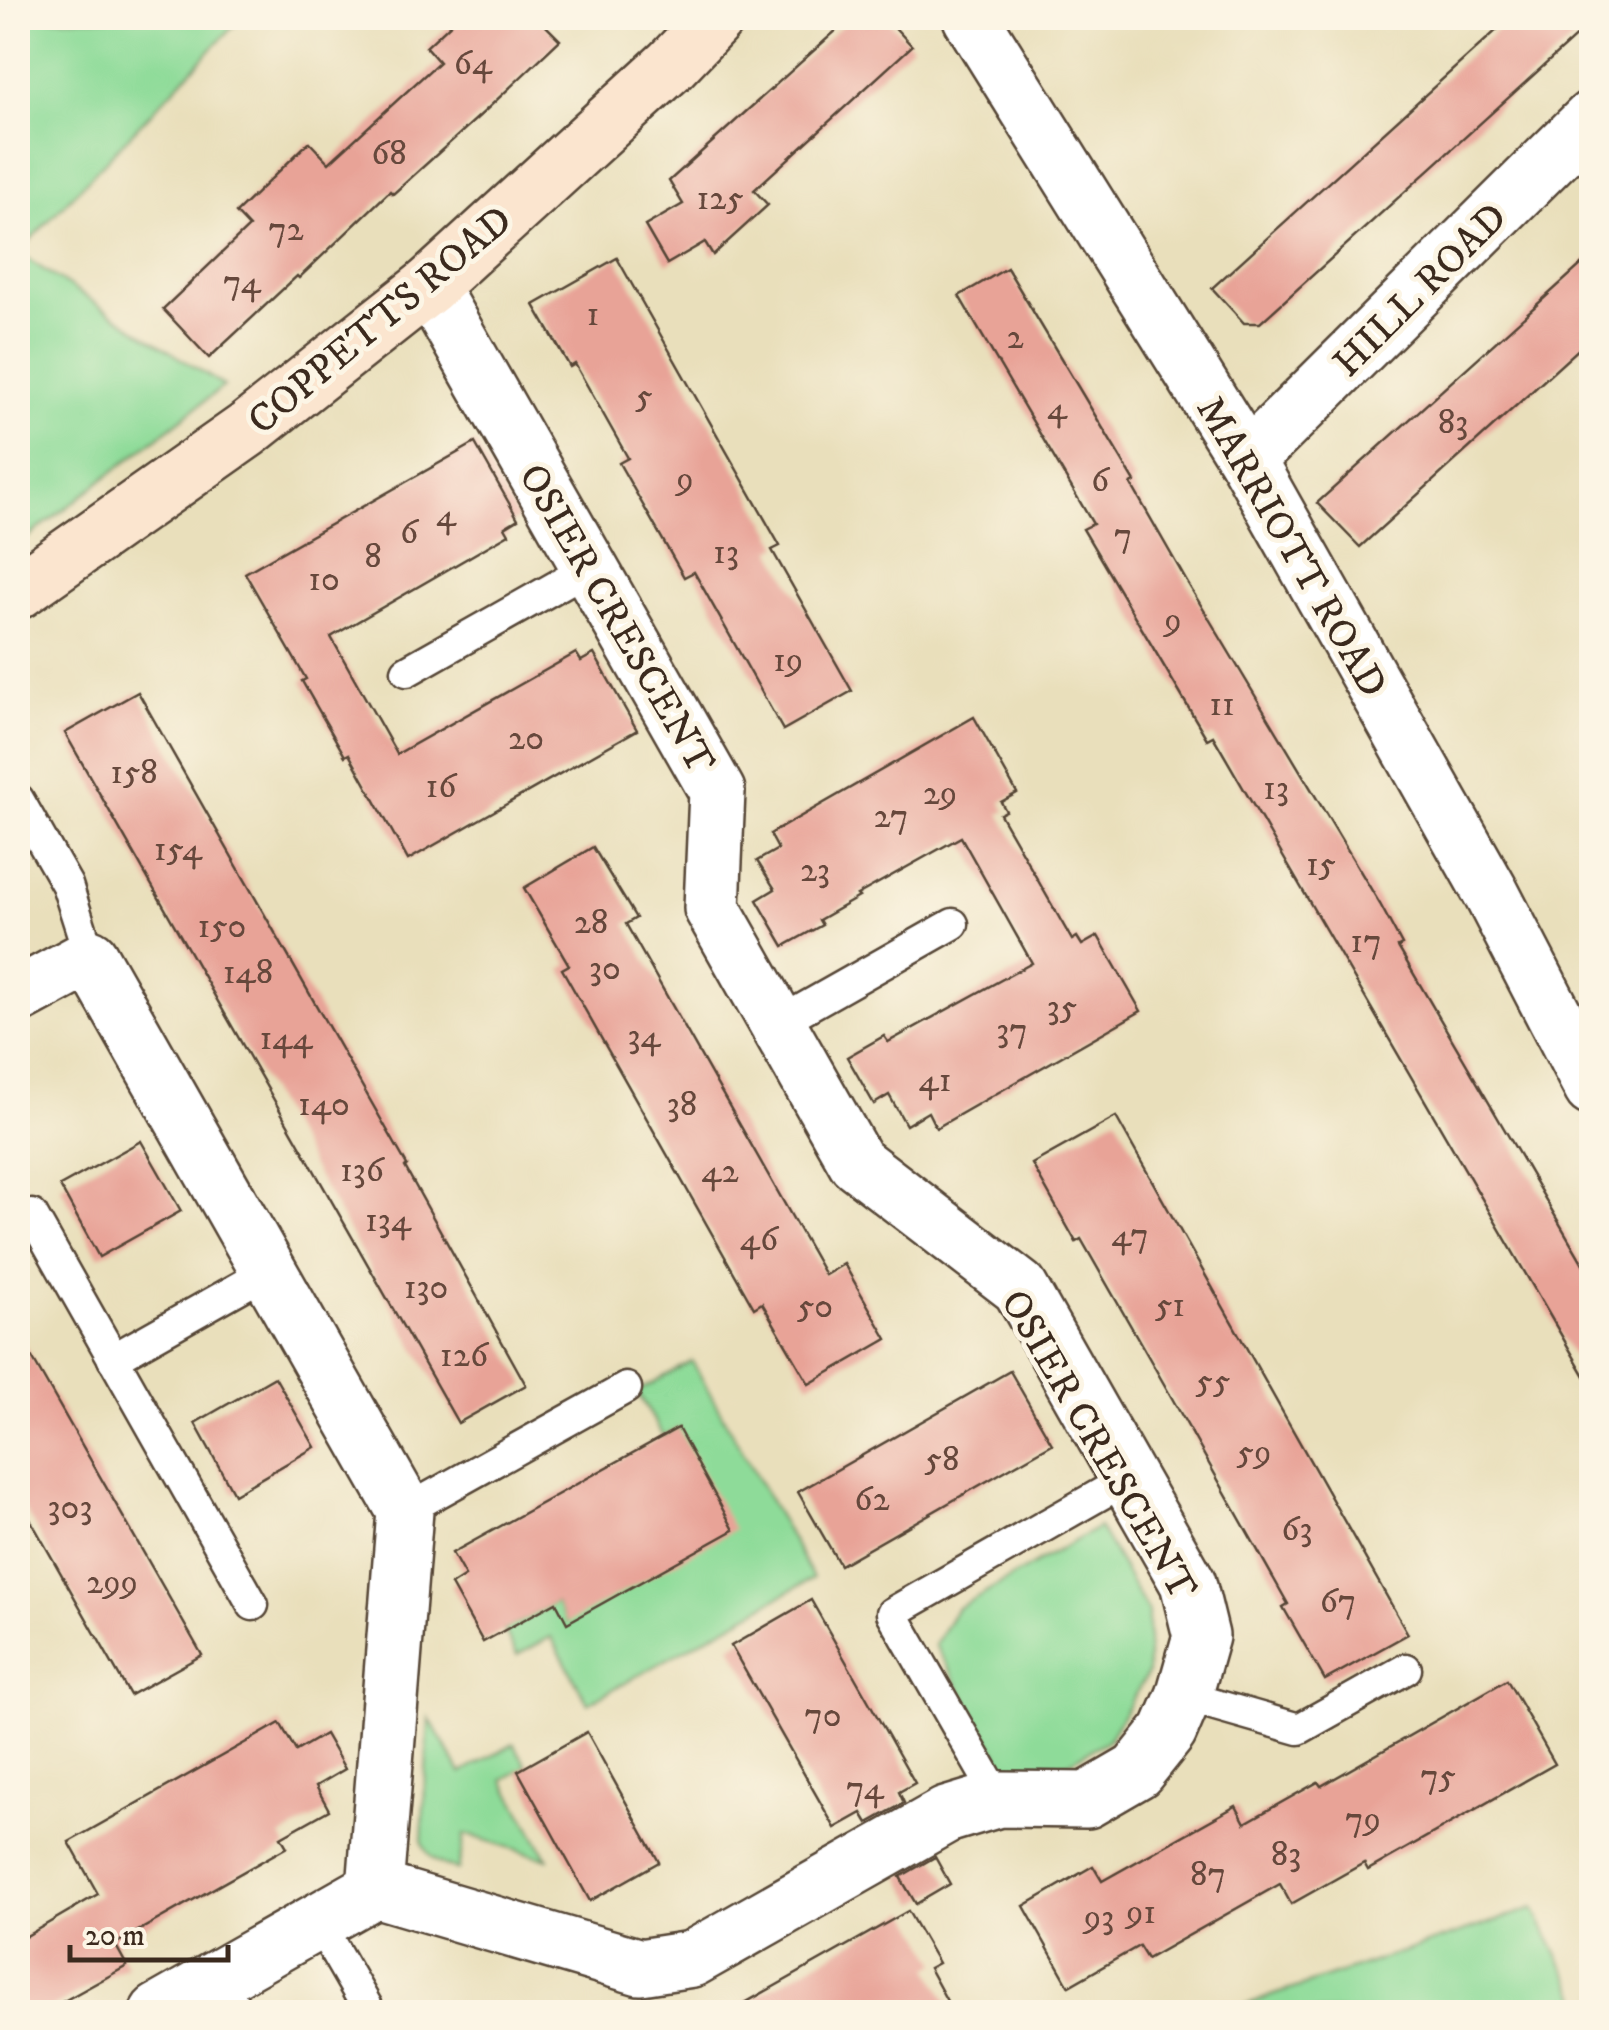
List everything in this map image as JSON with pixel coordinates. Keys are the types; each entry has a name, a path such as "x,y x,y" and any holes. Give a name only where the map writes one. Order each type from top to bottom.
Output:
{"street":[{"name":"COPPETTS ROAD","path":"18,591 247,430 428,286 671,65 716,18"},
{"name":"MARRIOTT ROAD","path":"972,18 1248,460 1588,1070"},
{"name":"HILL ROAD","path":"1248,460 1592,118"},
{"name":"OSIER CRESCENT","path":"375,1889 640,1967 692,1959 946,1815 999,1799 1087,1800 1136,1771 1169,1731 1184,1696 1201,1636 1188,1583 1020,1288 856,1162 712,908 716,791 428,286"},
{"path":"18,996 90,957 406,1511 375,1889 318,1922 228,1995 158,2012"}],"lane":[{"path":"407,671 589,568"},
{"path":"18,799 66,885 90,957"},
{"path":"778,1023 953,924"},
{"path":"32,1215 253,1605"},
{"path":"114,1359 269,1271"},
{"path":"406,1511 626,1388"},
{"path":"999,1799 892,1613 1128,1478"},
{"path":"1184,1696 1299,1729 1406,1669"},
{"path":"318,1922 370,2012"}],"green space":[{"path":"18,18 241,18 18,253"},
{"path":"18,253 224,386 18,545"},
{"path":"692,1361 813,1578 588,1703 551,1637 517,1655 504,1630 556,1602 567,1622 678,1429 663,1436 637,1392"},
{"path":"1099,1527 1148,1612 1148,1673 1108,1740 1066,1764 1006,1769 935,1645 956,1609"},
{"path":"429,1718 461,1773 514,1744 527,1766 503,1780 548,1859 465,1834 458,1870 431,1857 422,1840"},
{"path":"1534,1908 1586,2012 1224,2012"}],"building":[{"path":"457,18 538,18 560,40 209,358 163,309 249,227 236,213 309,142 329,163 439,62 426,47"},
{"path":"850,18 886,18 912,46 754,190 768,205 713,255 705,242 667,264 645,226 683,204 669,181"},
{"path":"1510,18 1592,18 1592,22 1260,323 1244,323 1212,288"},
{"path":"1592,255 1592,337 1360,547 1317,503"},
{"path":"617,258 780,546 772,550 852,691 783,730 694,572 684,577 619,463 628,458 575,364 570,367 534,305"},
{"path":"1007,268 1135,482 1131,484 1187,582 1380,904 1402,945 1398,947 1592,1279 1592,1388 1213,736 1207,739 1083,529 1093,524 959,296"},
{"path":"475,443 518,519 505,527 509,534 331,637 397,754 576,653 581,661 594,654 637,730 408,860 349,754 345,756 302,681 306,679 245,573"},
{"path":"138,692 407,1165 526,1385 458,1423 65,733"},
{"path":"974,717 1017,793 1001,802 1006,811 1000,814 1072,940 1077,937 1082,945 1098,936 1141,1011 936,1128 928,1112 906,1125 889,1095 874,1104 847,1057 884,1036 888,1042 1032,963 961,837 857,895 819,920 822,925 784,946 757,900 775,889 757,861 778,849 770,834"},
{"path":"593,847 636,918 626,924 825,1275 844,1264 887,1339 809,1384 762,1303 754,1308 562,969 569,965 524,888"},
{"path":"1116,1117 1408,1634 1325,1680 1283,1607 1288,1604 1164,1384 1081,1239 1076,1242 1032,1164"},
{"path":"141,1141 181,1211 99,1257 60,1186"},
{"path":"18,1333 202,1655 130,1695 18,1498"},
{"path":"1010,1371 1052,1444 840,1565 798,1492"},
{"path":"275,1377 315,1447 234,1494 195,1423"},
{"path":"678,1428 734,1530 567,1623 556,1602 483,1642 451,1585 465,1576 452,1553"},
{"path":"811,1600 915,1783 899,1792 904,1803 868,1823 862,1813 835,1828 731,1646"},
{"path":"1507,1680 1555,1764 1368,1870 1364,1863 1291,1904 1280,1884 1147,1959 1139,1946 1069,1986 1024,1906 1093,1866 1102,1881 1236,1806 1245,1823 1318,1782 1321,1786"},
{"path":"280,1723 296,1751 325,1734 345,1769 316,1786 329,1810 281,1837 287,1847 115,1944 127,1966 44,2012 18,2012 18,1941 98,1894 69,1842"},
{"path":"587,1732 659,1862 590,1901 518,1771"},
{"path":"935,1857 950,1884 916,1904 900,1877"},
{"path":"908,1911 938,1963 929,1968 953,2012 729,2012"}]}
